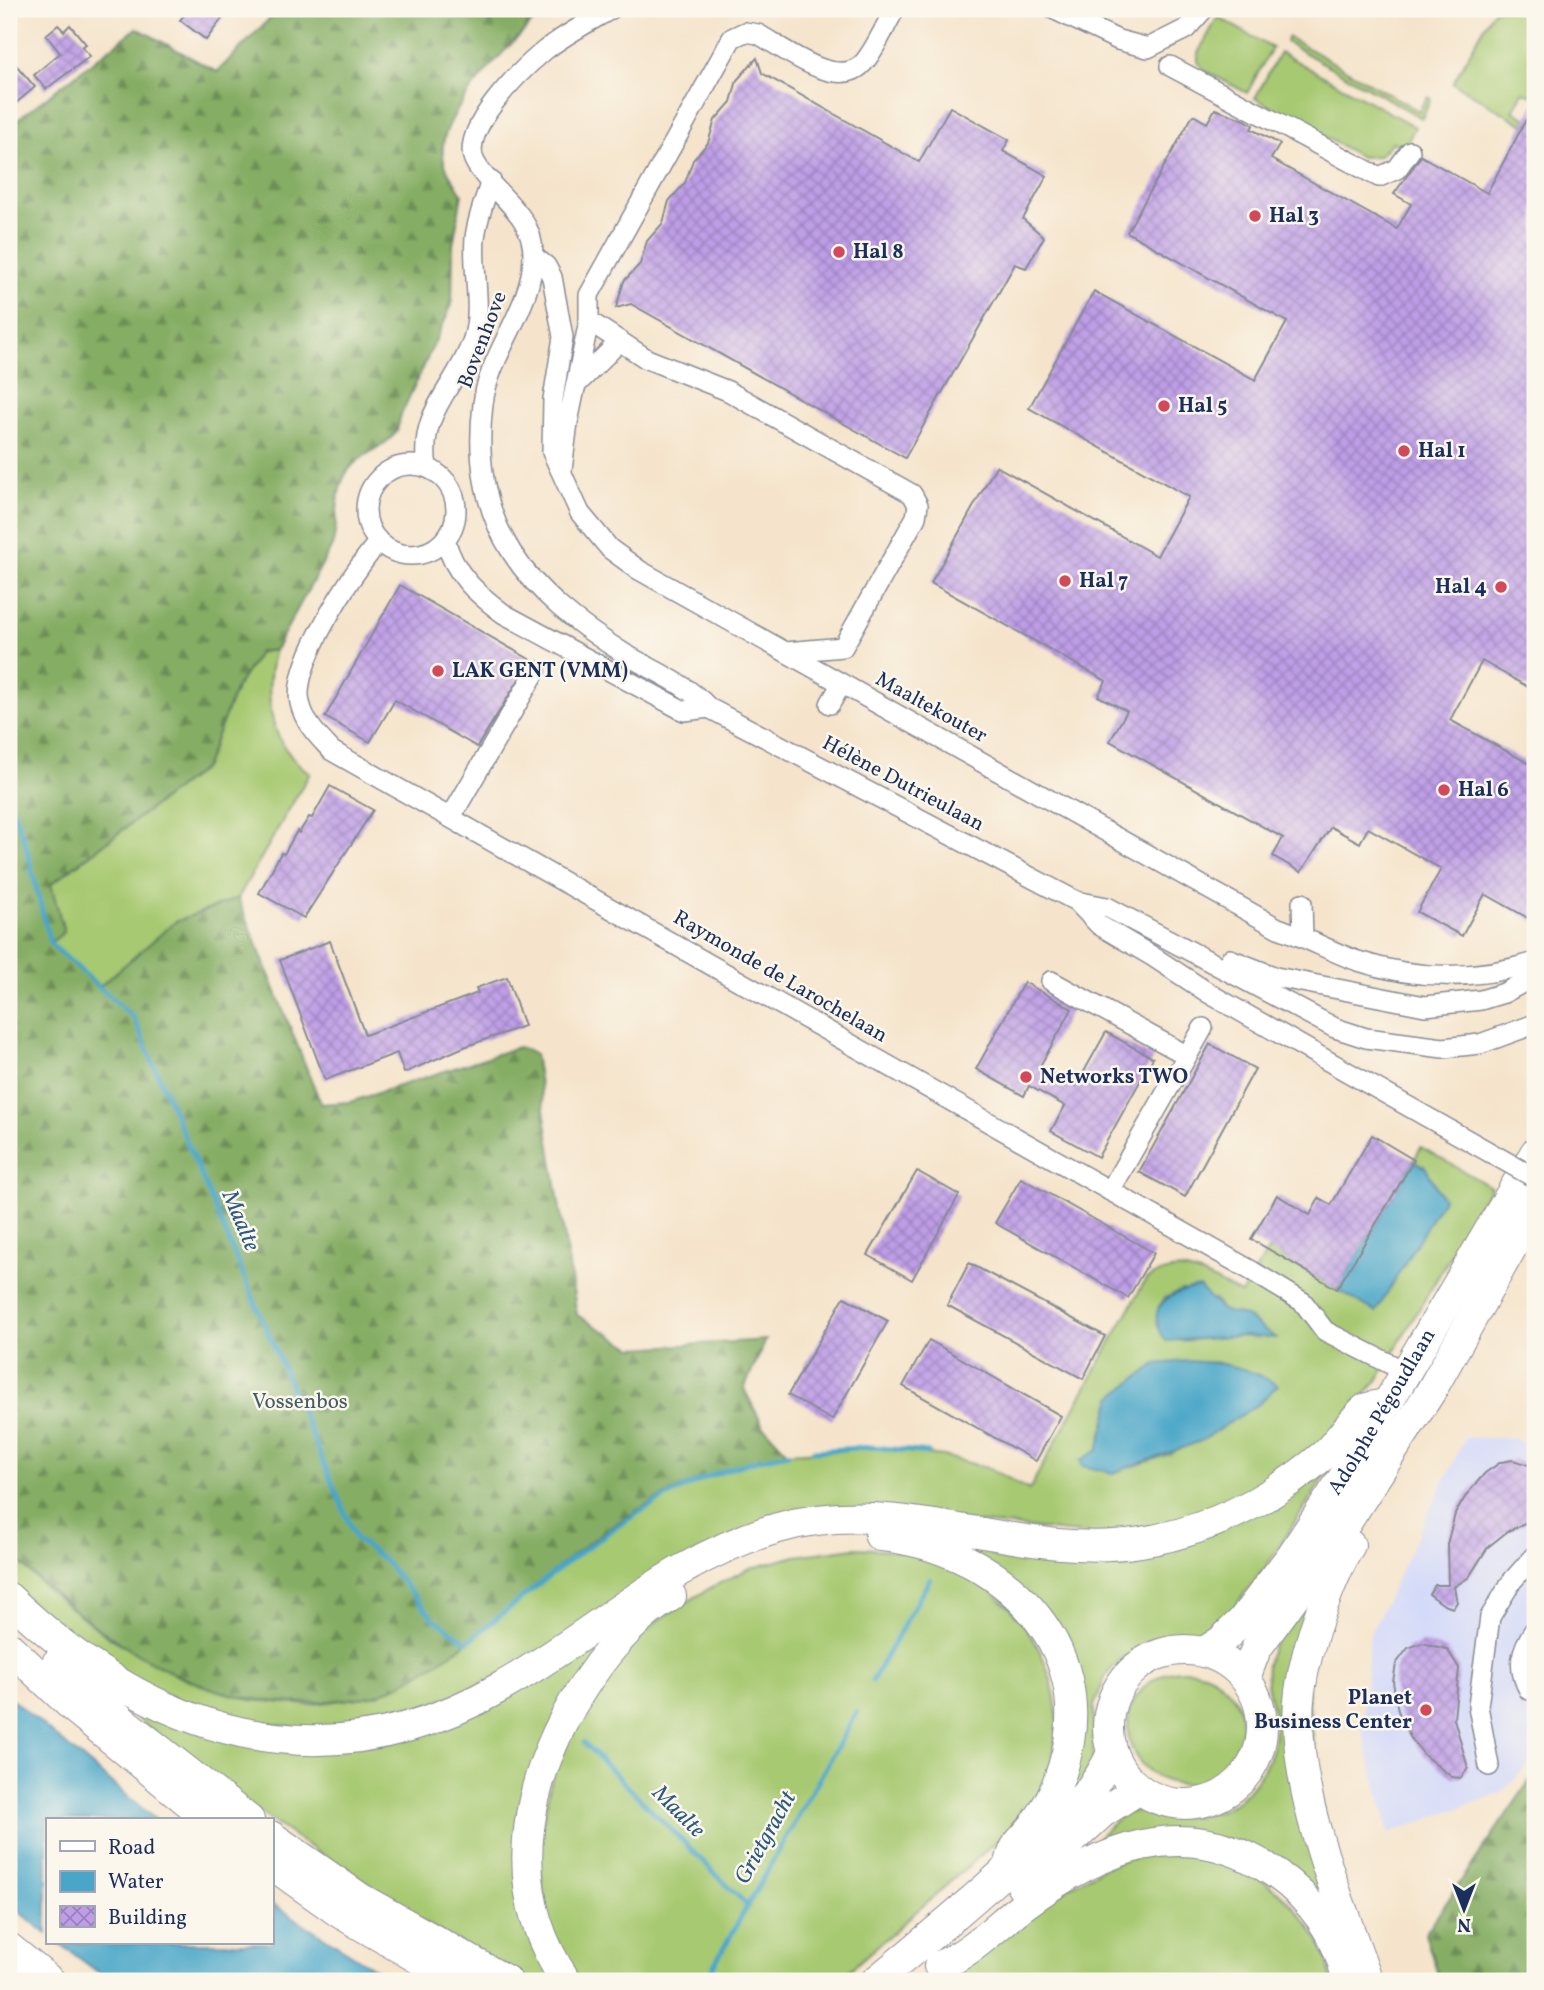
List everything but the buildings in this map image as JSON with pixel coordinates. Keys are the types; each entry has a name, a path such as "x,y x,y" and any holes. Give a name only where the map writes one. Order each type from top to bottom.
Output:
{"highway":[{"name":"Adolphe Pégoudlaan","path":"1204,1652 1242,1621 1292,1555 1388,1403 1535,1153"},
{"name":"Adolphe Pégoudlaan","path":"1245,1678 1256,1650 1361,1501 1430,1391 1535,1206"},
{"path":"9,1598 86,1665 128,1690 175,1712 222,1729 265,1737 354,1738 403,1729 454,1710 502,1686 641,1592 692,1562 741,1539 795,1524 832,1518 876,1516 911,1519 1059,1545 1097,1546 1140,1542 1193,1530 1253,1504 1326,1452 1365,1409 1388,1403"},
{"path":"1361,1501 1358,1532 1338,1565 1312,1636 1300,1692 1299,1745 1307,1798 1368,1981"},
{"path":"566,1981 539,1935 529,1894 527,1848 531,1809 542,1768 560,1725 602,1659 635,1622 707,1575 749,1555 789,1543 873,1535 906,1538 939,1546 972,1561 1001,1579 1025,1601 1047,1633 1061,1661 1069,1699 1069,1734 1063,1766 1051,1798 1034,1825 1014,1845 1009,1868"},
{"path":"9,1615 124,1722 246,1818"},
{"path":"9,1647 75,1709 208,1818"},
{"path":"1176,1650 1204,1652 1227,1662 1245,1678 1259,1703 1263,1730 1256,1758 1241,1781 1219,1797 1192,1804 1164,1802 1139,1789 1122,1773 1112,1753 1107,1726 1112,1699 1127,1675 1149,1658 1176,1650"},
{"path":"876,1981 1009,1868 1088,1796 1112,1753"},
{"path":"929,1973 951,1949 1103,1812 1139,1789"},
{"path":"273,1837 360,1898 507,1981"},
{"path":"929,1973 959,1958 1018,1909 1082,1866 1134,1846 1185,1840 1235,1851 1259,1862 1299,1891 1326,1926 1347,1981"},
{"path":"273,1865 340,1913 457,1981"},
{"path":"9,1948 50,1981"}],"street":[{"name":"Bovenhove","path":"611,9 545,51 522,72 479,124 472,140 472,153 476,164 526,223 533,256 527,289 497,355 483,401 479,449 485,482 500,531 531,581 555,606 602,640 692,691 709,708"},
{"path":"562,471 568,422 589,321 589,295 732,38 745,32 758,34 829,73 845,75 864,63 895,9"},
{"path":"1053,9 1118,40 1148,48 1186,29 1205,9"},
{"path":"1170,66 1379,177 1397,169 1410,151"},
{"path":"427,467 424,450 435,407 473,339 477,319 475,235 491,181"},
{"name":"Maaltekouter","path":"533,256 546,266 552,277 563,337 551,433 552,452 580,513 610,549 639,570 1278,928 1304,936 1355,960 1397,973 1449,976 1488,974 1535,962"},
{"path":"589,321 618,343 646,359 728,391 912,494 918,505 916,517 843,647 786,652"},
{"path":"578,383 618,343"},
{"path":"411,464 427,467 449,485 455,498 454,520 445,539 434,549 405,555 378,542 369,529 365,514 366,499 372,485 383,474 396,467 411,464"},
{"path":"445,539 460,576 477,594 504,614 684,711 709,708"},
{"name":"Raymonde de Larochelaan","path":"378,542 360,565 309,654 300,677 300,702 310,728 332,751 1243,1266 1304,1302 1325,1331 1406,1372"},
{"path":"451,817 536,671"},
{"name":"Hélène Dutrieulaan","path":"709,708 1076,901 1107,908 1195,954"},
{"name":"Hélène Dutrieulaan","path":"1076,901 1099,925 1210,994 1535,1178"},
{"path":"1302,903 1304,936"},
{"path":"1195,954 1218,953 1276,977 1425,1006 1481,1000 1504,993 1535,976"},
{"path":"1195,954 1335,1028 1366,1038 1443,1048 1480,1044 1535,1024"},
{"path":"1051,981 1186,1055"},
{"path":"1110,1191 1203,1028"},
{"path":"1489,1766 1478,1706 1490,1617 1511,1581 1535,1555"},
{"path":"1529,1690 1521,1677 1521,1661 1525,1644 1535,1629"},
{"path":"9,1977 15,1981"}],"shaded area":[{"path":"1465,1438 1514,1438 1535,1450 1535,1757 1502,1793 1389,1833 1362,1730 1370,1634"}],"green space":[{"name":"Vossenbos","path":"279,9 547,9 481,77 452,119 444,139 444,162 462,194 453,245 452,305 400,417 397,431 393,437 352,465 347,472 340,489 332,546 275,650 260,652 236,688 204,768 51,884 64,932 50,943 99,987 175,922 238,898 321,1104 350,1102 518,1047 535,1054 577,1315 633,1348 766,1340 744,1389 763,1426 788,1453 720,1471 657,1499 617,1523 576,1553 459,1648 395,1687 362,1698 291,1703 245,1697 201,1685 158,1666 79,1614 9,1552 9,126 137,28 217,72"},
{"path":"1494,9 1535,9 1535,97 1523,92 1513,111 1527,119 1524,125 1453,83"},
{"path":"1218,17 1272,48 1247,93 1205,71 1198,63 1198,53"},
{"path":"1288,37 1419,111 1427,97 1431,99 1422,118 1286,42"},
{"path":"1280,52 1415,127 1405,147 1392,142 1379,156 1361,157 1255,98"},
{"path":"275,650 269,684 272,718 285,748 310,773 238,898 175,922 99,987 50,943 64,931 50,885 204,768 236,688 260,652"},
{"path":"1421,1147 1491,1187 1376,1382 1319,1444 1248,1495 1178,1523 1097,1535 831,1507 496,1677 400,1718 310,1729 225,1718 133,1681 50,1622 9,1583 9,1552 49,1591 109,1638 249,1700 308,1705 377,1695 457,1650 617,1523 694,1480 750,1460 788,1453 874,1448 943,1456 991,1469 1029,1490 1146,1279 1160,1273 1172,1270 1194,1272 1241,1294 1269,1249 1376,1312 1426,1168 1414,1160","holes":["1182,1290 1215,1300 1223,1311 1257,1338 1241,1336 1180,1341 1158,1308 1165,1298","1216,1362 1260,1375 1170,1454 1113,1473 1081,1460 1098,1450 1112,1397 1156,1364"]},
{"path":"1350,1438 1265,1568 1220,1625 1206,1634 1173,1633 1150,1640 1122,1658 1106,1675 1094,1706 1093,1760 1086,1781 1053,1811 1075,1678 945,1533 1169,1546"},
{"path":"854,1548 912,1554 955,1565 976,1577 1018,1618 1045,1662 1056,1712 1052,1763 1037,1796 1022,1819 837,1981 579,1981 548,1926 538,1847 553,1770 595,1684 658,1620 710,1588 748,1569 796,1556"},
{"path":"1327,1571 1301,1643 1337,1918 1264,1855 1084,1853 1110,1825 1127,1813 1139,1811 1181,1817 1204,1815 1225,1808 1251,1787 1268,1760 1274,1739 1274,1718 1267,1679 1270,1652 1291,1615"},
{"path":"631,1612 522,1804 555,1981 529,1981 411,1916 273,1822 273,1818 268,1818 209,1778 87,1676 149,1709 376,1743"},
{"path":"1185,1670 1207,1674 1226,1686 1238,1705 1242,1727 1238,1749 1226,1768 1207,1780 1185,1784 1163,1780 1144,1768 1132,1749 1128,1727 1132,1705 1144,1686 1163,1674"},
{"path":"1535,1773 1535,1981 1440,1981 1425,1934"},
{"path":"1197,1855 1243,1869 1264,1881 1291,1904 1322,1948 1332,1981 945,1981 1037,1909 1089,1876 1114,1864 1138,1857"}],"water":[{"path":"1414,1160 1426,1168 1443,1199 1376,1312 1337,1289"},
{"path":"1199,1287 1223,1311 1245,1316 1276,1338 1241,1336 1166,1341 1157,1319 1162,1303 1177,1293"},
{"path":"1187,1361 1234,1367 1278,1385 1260,1403 1201,1441 1113,1473 1082,1466 1081,1460 1098,1450 1112,1397 1156,1364"},
{"path":"9,1697 154,1818 46,1818 46,1933 9,1904"},
{"path":"273,1904 394,1981 110,1981 60,1944 273,1944"}],"waterway":[{"name":"Maalte","path":"9,799 25,842 50,943 134,1018 356,1539 383,1559 433,1618 467,1642 579,1554 656,1503 697,1482 741,1465 788,1453"},
{"path":"813,1451 874,1447 928,1453"},
{"name":"Grietgracht","path":"872,1681 930,1579"},
{"name":"Grietgracht","path":"705,1981 857,1712"},
{"name":"Maalte","path":"584,1743 748,1906"}],"place":[{"name":"Hal 3","path":"1255,216"},
{"name":"Hal 8","path":"839,252"},
{"name":"Hal 5","path":"1164,406"},
{"name":"Hal 1","path":"1404,451"},
{"name":"Hal 7","path":"1065,581"},
{"name":"Hal 4","path":"1501,587"},
{"name":"LAK GENT (VMM)","path":"438,671"},
{"name":"Hal 6","path":"1444,790"},
{"name":"Networks TWO","path":"1026,1077"},
{"name":"Planet Business Center","path":"1426,1710"}]}
